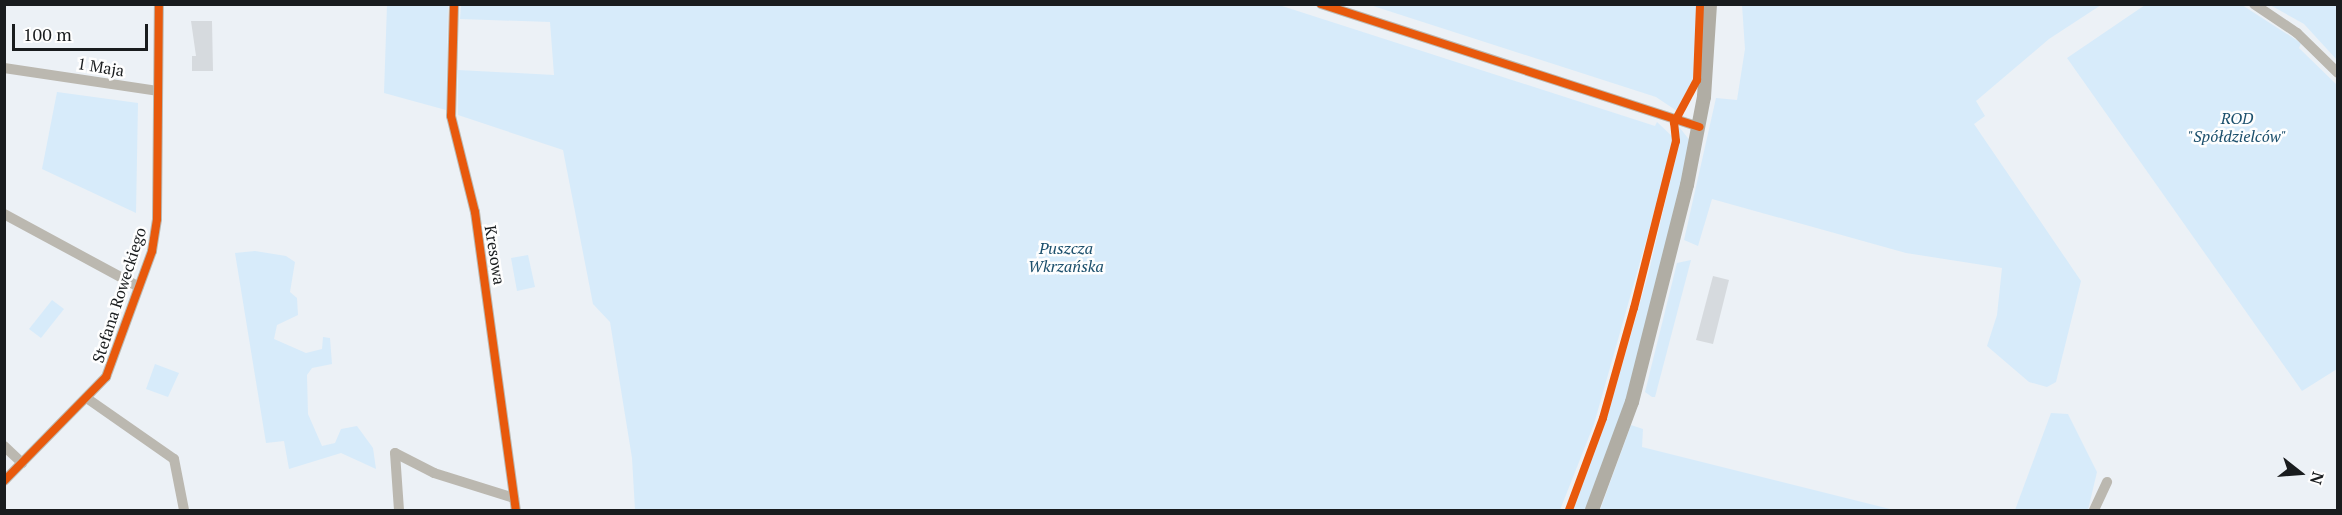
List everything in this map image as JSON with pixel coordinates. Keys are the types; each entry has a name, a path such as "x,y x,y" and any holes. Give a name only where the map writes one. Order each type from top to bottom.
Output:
{"main road":[{"path":"1592,510 1640,374 1700,126 1710,4"}],"street":[{"name":"Stefana Roweckiego","path":"4,481 88,399 111,369 139,288 157,228 159,4"},
{"name":"Kresowa","path":"454,4 451,116 475,212 516,510"},
{"path":"1321,4 1700,126"},
{"path":"2254,4 2297,33 2337,73"},
{"name":"1 Maja","path":"4,68 157,91"},
{"path":"4,214 139,288"},
{"path":"88,399 174,459 184,510"},
{"path":"4,446 22,463"},
{"path":"399,510 395,453 434,473 514,498"},
{"path":"2094,510 2107,482"}],"green space":[{"path":"387,5 448,5 446,110 384,93"},
{"name":"Puszcza Wkrzańska","path":"461,5 1279,5 1655,126 1657,122 1675,139 1594,424 1560,510 635,510 632,458 610,322 593,304 563,150 458,115 458,70 554,75 550,22 460,19"},
{"path":"1370,5 1697,5 1695,80 1677,111 1656,97"},
{"path":"1742,5 2101,5 2049,39 1976,101 1985,116 1974,124 2081,281 2056,382 2047,387 2029,382 1987,346 1997,315 2002,268 1906,253 1712,199 1698,246 1684,240 1716,98 1737,100 1745,49"},
{"name":"ROD \"Spółdzielców\"","path":"2145,5 2242,5 2301,43 2299,48 2337,85 2337,369 2302,391 2067,58"},
{"path":"2270,5 2337,5 2337,60 2304,24"},
{"path":"57,92 138,103 136,213 42,169"},
{"path":"1676,123 1691,142 1637,370 1588,510 1572,510 1610,407 1648,275 1677,152"},
{"path":"255,251 286,256 295,262 290,292 297,298 298,315 277,325 274,339 306,353 322,349 323,337 330,338 332,364 312,368 307,375 308,414 322,446 335,443 341,429 357,426 373,448 376,469 341,453 289,469 284,441 266,443 235,253"},
{"path":"528,255 535,287 517,291 511,258"},
{"path":"1691,260 1655,397 1652,397 1645,392 1677,263"},
{"path":"52,300 64,309 41,338 29,329"},
{"path":"155,364 179,373 168,397 146,389"},
{"path":"2051,413 2068,414 2097,472 2088,510 2015,510"},
{"path":"1631,425 1643,429 1642,447 1894,510 1600,510"}],"building":[{"path":"191,21 212,21 213,71 192,71 192,56 196,56"},
{"path":"1713,276 1729,280 1713,344 1696,340"}],"cycle path":[{"path":"4,481 106,377 152,251 157,219 159,4"},
{"path":"454,4 451,116 475,212 516,510"},
{"path":"1321,4 1700,127"},
{"path":"1569,510 1603,418 1634,308 1676,141 1674,123 1697,80 1700,4"}]}
